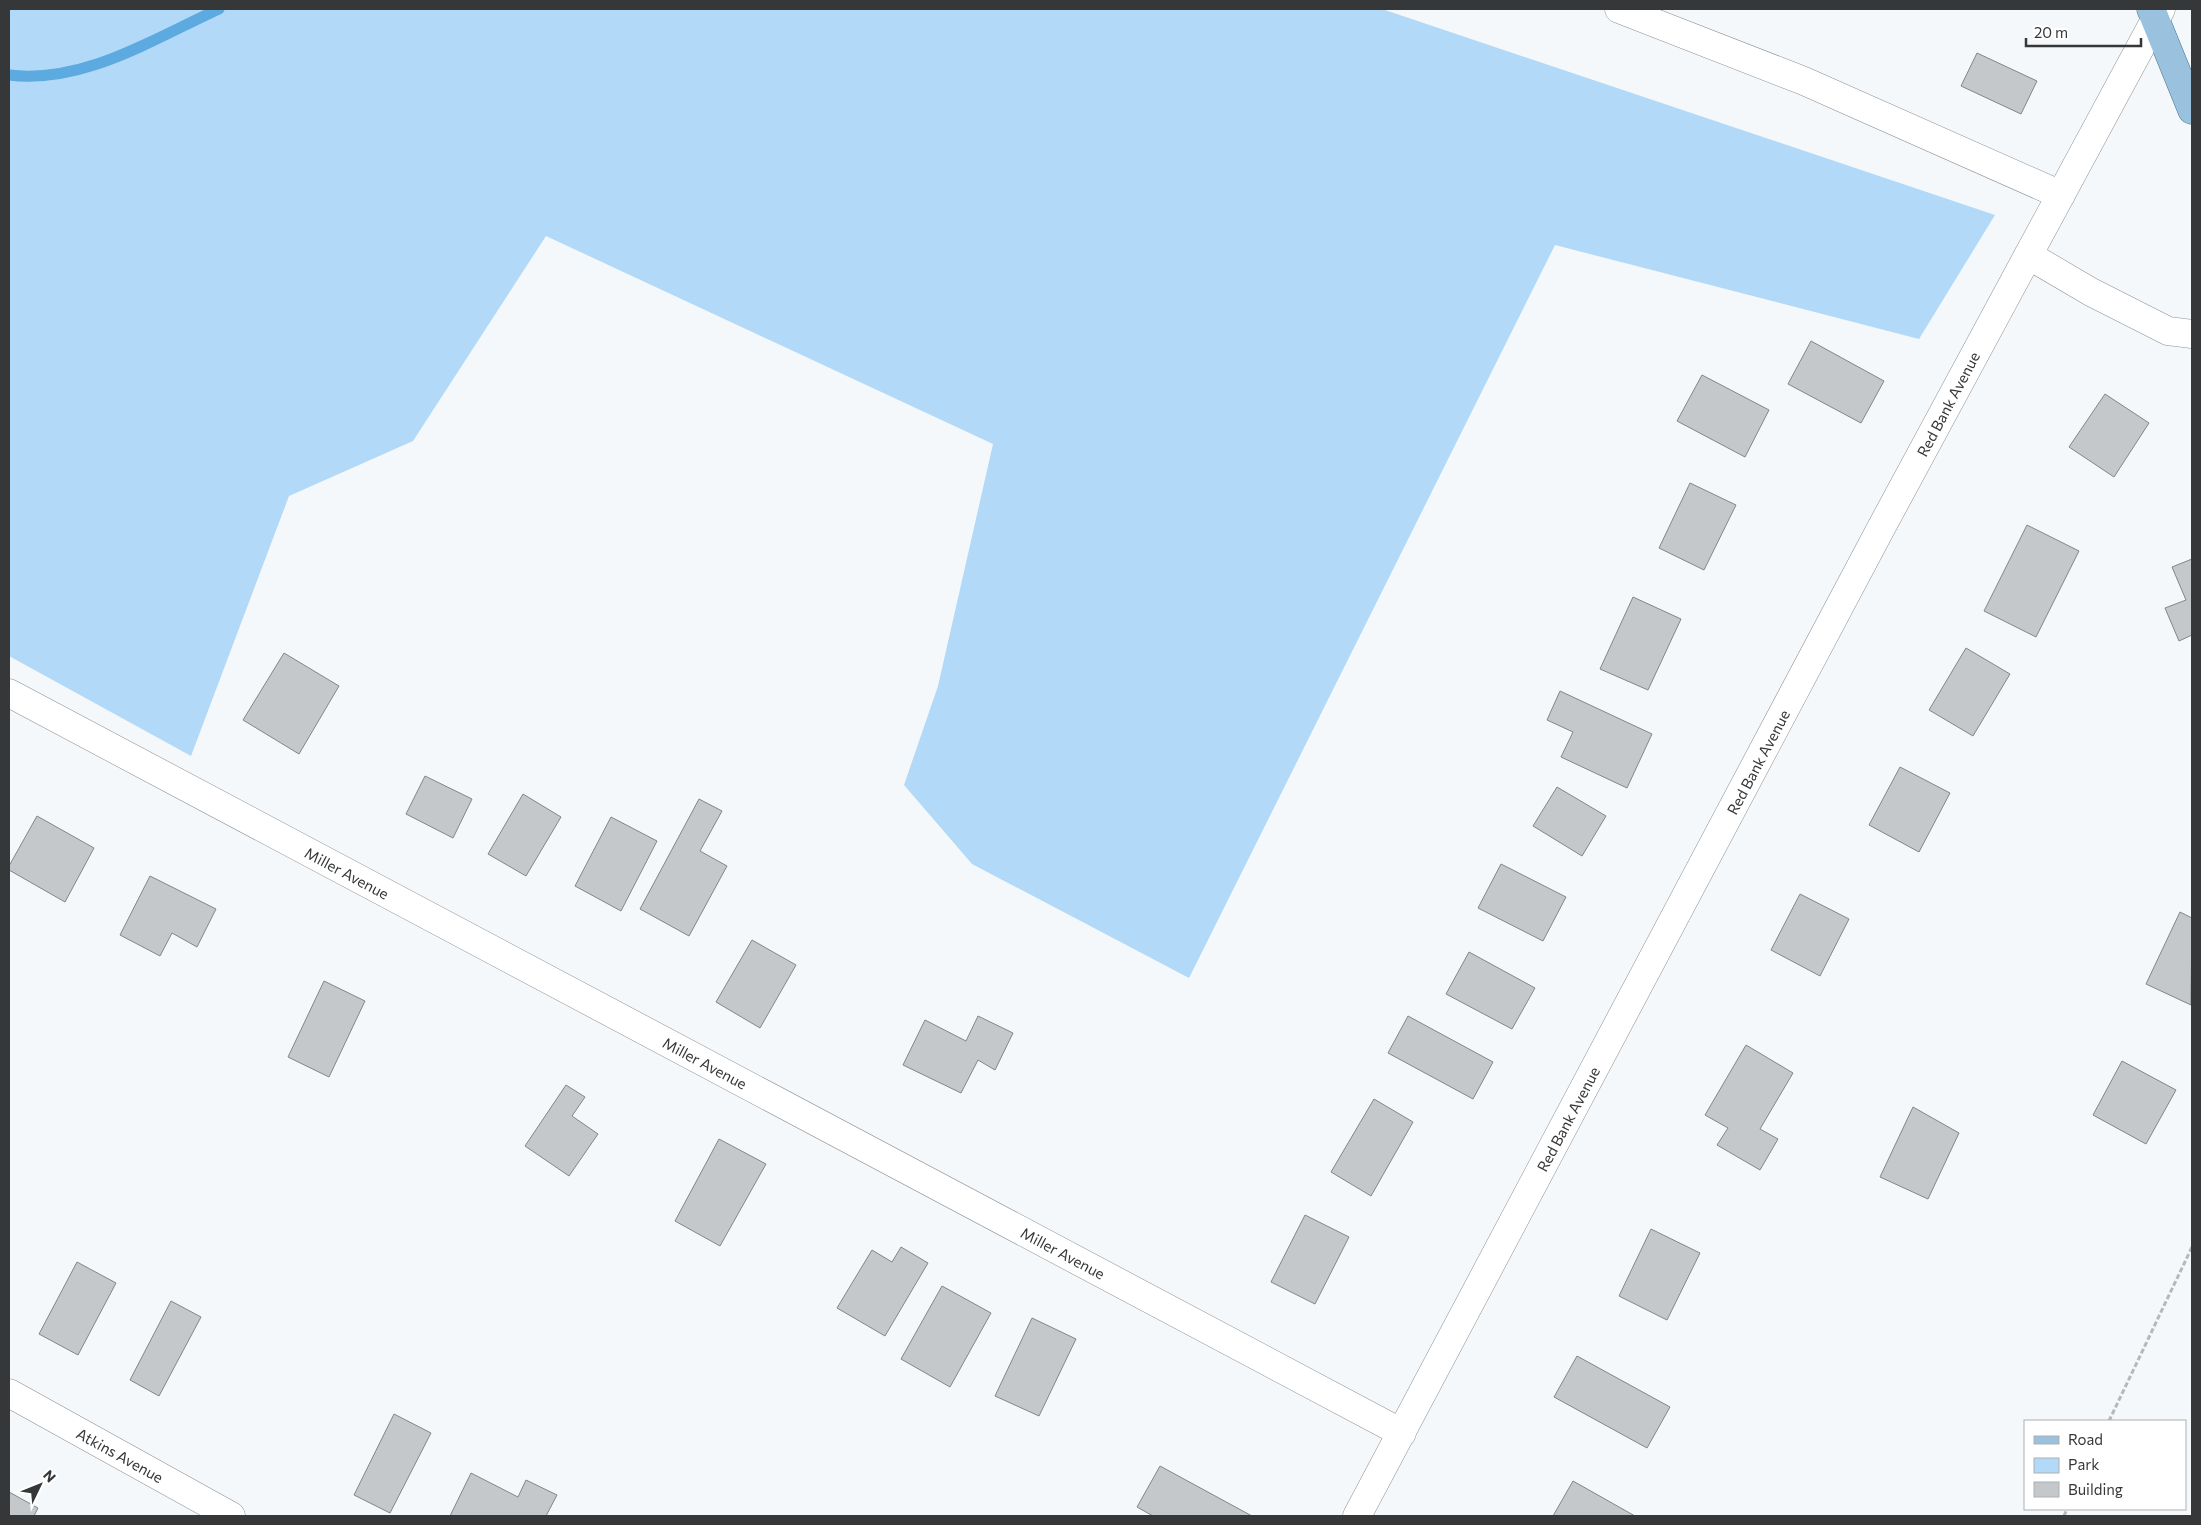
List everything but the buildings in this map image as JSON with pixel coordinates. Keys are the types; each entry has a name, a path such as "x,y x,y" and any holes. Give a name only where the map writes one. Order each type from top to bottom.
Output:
{"main road":[{"path":"2156,12 2192,110"}],"street":[{"path":"1619,9 1804,81 2061,194"},
{"name":"Red Bank Avenue","path":"1357,1516 2156,12"},
{"path":"2028,255 2091,292 2168,331 2192,334"},
{"name":"Miller Avenue","path":"9,693 1402,1433"},
{"name":"Atkins Avenue","path":"9,1393 231,1516"}],"path":[{"path":"2109,1420 2192,1247"}],"green space":[{"path":"9,9 1382,9 1995,215 1919,339 1555,245 1189,978 972,864 904,785 938,686 993,444 546,236 413,441 289,496 191,756 9,656"}],"waterway":[{"path":"9,75 37,76 64,73 91,66 117,57 219,9"}]}
